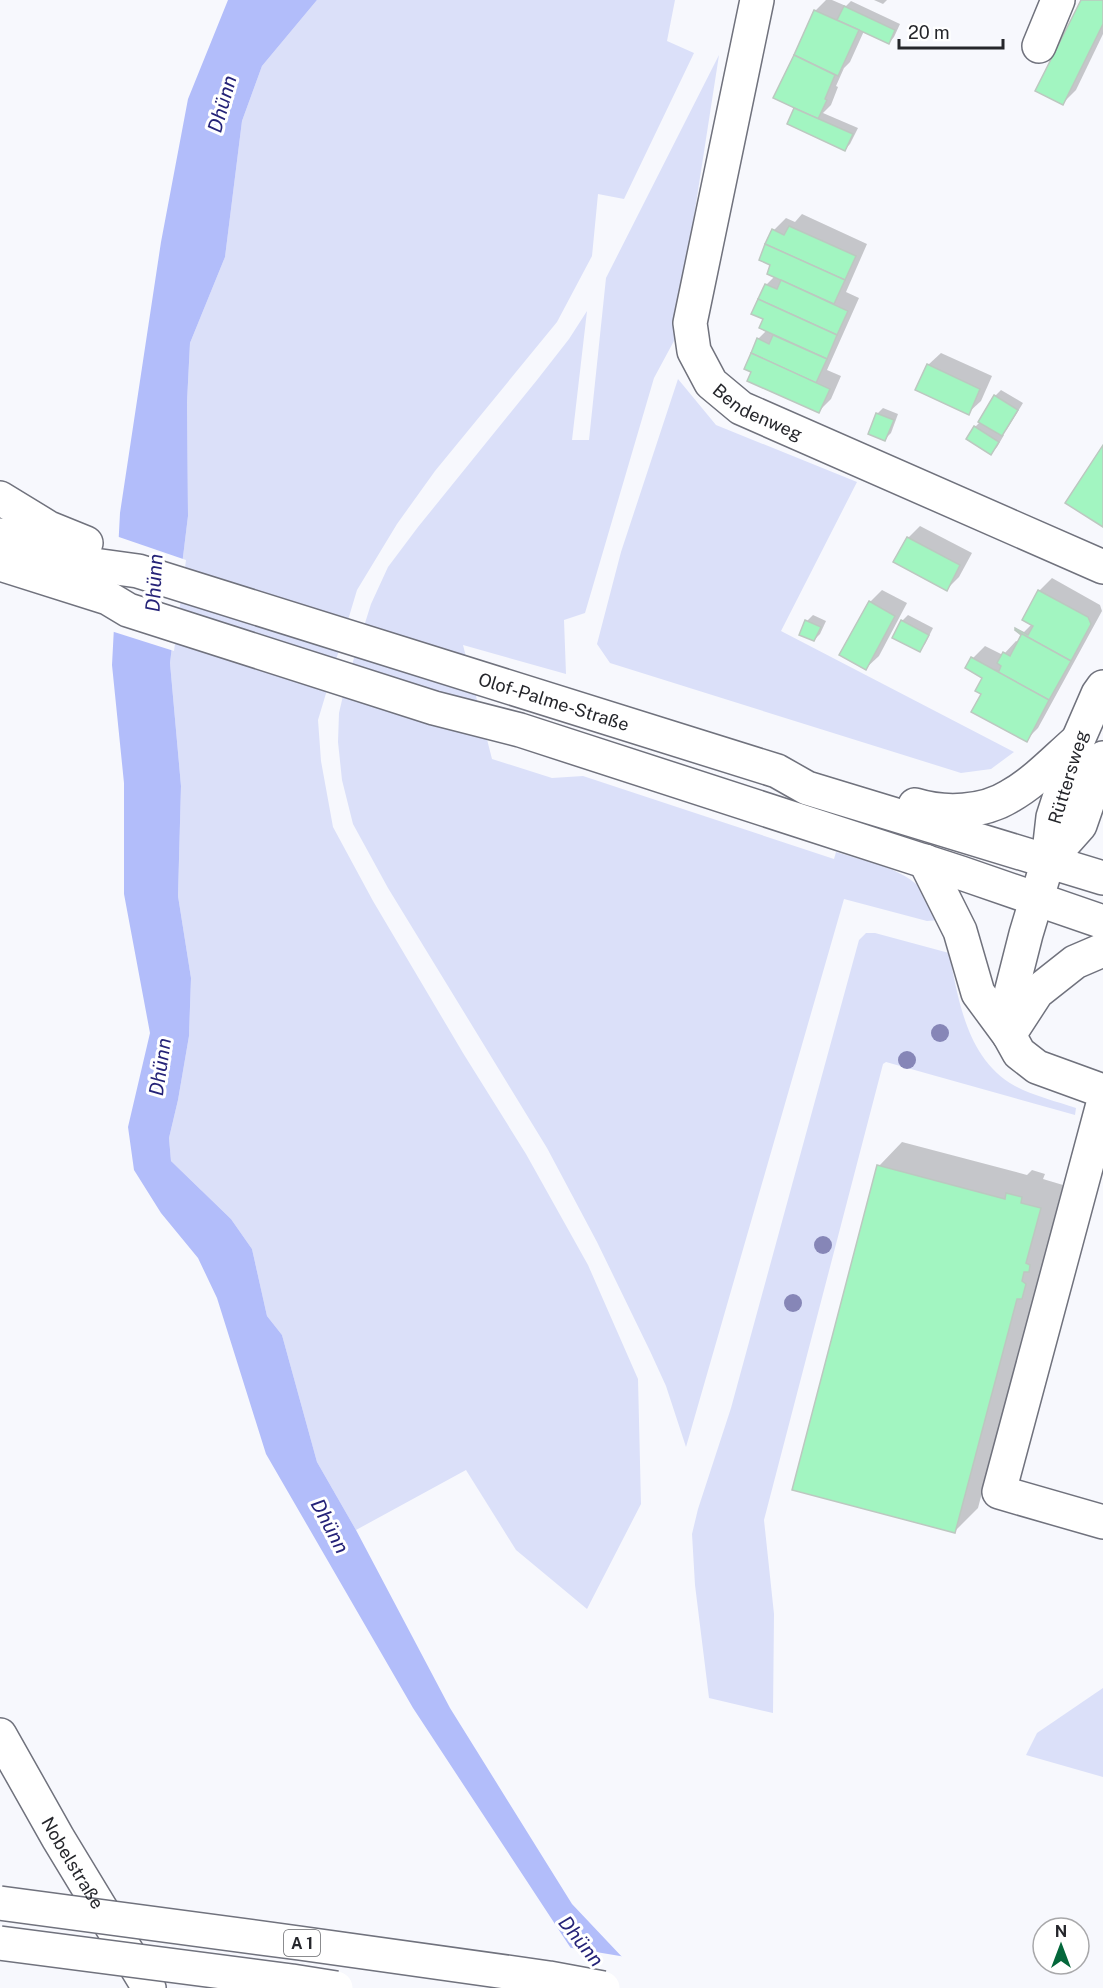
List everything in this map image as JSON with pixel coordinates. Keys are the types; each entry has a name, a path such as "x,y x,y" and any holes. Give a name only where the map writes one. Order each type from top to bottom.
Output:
{"main road":[{"name":"Bendenweg","path":"757,0 690,323 694,351 711,383 741,408 1103,567"},
{"path":"1039,46 1058,0"},
{"path":"0,498 49,528 92,546 138,571"},
{"name":"Olof-Palme-Straße","path":"0,535 87,564 138,571 531,693 777,771 807,788 1103,878"},
{"path":"0,564 108,598 128,610 434,708 520,729 1038,898 1103,922"},
{"path":"0,589 15,589 105,612 128,610"},
{"name":"Rüttersweg","path":"1038,898 1048,861 1053,816 1090,749 1098,694 1103,687"},
{"path":"777,771 814,774 923,807 964,810 988,806 1010,796 1090,749"},
{"path":"925,861 960,931 978,993 1009,1035 1019,1053 1037,1067 1103,1090"},
{"path":"1009,1035 1010,997 1038,898"},
{"path":"1009,1035 1037,992 1075,962 1103,950"},
{"path":"1103,1104 1093,1178 999,1492 1103,1522"},
{"name":"Nobelstraße","path":"0,1735 58,1838 149,1988"},
{"name":"A 1","path":"0,1903 549,1978 603,1988"},
{"name":"A 1","path":"0,1943 336,1988"}],"shaded area":[{"path":"317,0 675,0 667,41 694,53 624,199 598,194 592,256 557,322 435,471 397,524 357,590 318,720 321,761 333,827 373,901 526,1154 588,1265 638,1379 641,1504 587,1609 516,1550 466,1470 356,1530 317,1462 282,1335 267,1316 252,1249 231,1219 171,1161 169,1138 189,1036 191,978 178,896 181,786 170,663 188,516 187,402 190,343 225,257 242,121 262,66"},
{"path":"719,55 675,339 654,378 585,613 564,620 566,674 463,645 492,759 552,778 583,776 834,859 836,852 874,863 899,873 921,888 940,920 927,921 844,899 686,1447 666,1386 650,1351 597,1242 547,1148 388,888 353,824 342,780 338,742 339,713 345,687 371,604 388,567 569,339 587,311 572,440 589,440 606,278"},
{"path":"678,379 716,425 857,482 781,631 1014,752 991,769 961,773 610,663 597,644 621,552"},
{"path":"866,933 875,933 949,953 968,1028 986,1061 999,1075 1015,1086 1076,1108 1075,1115 886,1062 883,1064 764,1520 774,1614 773,1713 709,1698 695,1585 692,1534 731,1408 859,940"},
{"path":"1103,1688 1103,1777 1026,1755 1037,1733"}],"water":[{"name":"Dhünn","path":"228,0 317,0 262,66 242,121 225,257 190,343 187,402 188,516 170,663 181,786 178,896 191,978 189,1036 169,1138 171,1161 231,1219 252,1249 267,1316 282,1335 317,1462 356,1530 450,1708 572,1904 624,1959 597,1988 413,1708 266,1454 217,1298 198,1258 161,1213 134,1170 128,1127 150,1033 124,894 124,783 112,665 120,513 161,242 188,99"}],"pier":[{"path":"116,536 186,560 174,651 111,631"},
{"path":"566,1947 626,1957 650,1988 593,1988"}],"building":[{"path":"1081,0 1103,0 1103,24 1063,105 1035,91"},
{"path":"844,6 895,30 889,44 837,20"},
{"path":"814,10 859,30 838,76 794,55"},
{"path":"794,55 835,75 818,119 773,98"},
{"path":"794,108 853,134 845,151 787,124"},
{"path":"789,226 856,256 845,280 765,244 772,229 784,235"},
{"path":"765,244 845,280 834,304 767,274 770,265 759,260"},
{"path":"781,280 848,311 837,335 758,299 765,284 777,289"},
{"path":"758,299 837,335 827,359 759,328 763,319 751,314"},
{"path":"773,335 827,359 816,383 751,353 757,338 769,344"},
{"path":"751,353 830,389 819,413 747,381 751,372 744,369"},
{"path":"927,364 980,389 969,415 915,390"},
{"path":"994,395 1018,410 1002,436 978,422"},
{"path":"876,413 894,420 885,441 868,434"},
{"path":"974,426 999,442 991,455 966,439"},
{"path":"1103,445 1103,527 1065,503"},
{"path":"907,537 960,565 947,591 893,562"},
{"path":"1038,590 1088,617 1091,624 1071,661 1015,630 1015,628 1028,635 1033,626 1022,620"},
{"path":"869,601 895,616 866,670 839,655"},
{"path":"805,620 821,627 814,641 799,635"},
{"path":"901,620 929,635 920,652 892,638"},
{"path":"1015,630 1071,661 1049,700 994,670 999,671 1001,666 997,663 1003,652 1010,656 1021,635"},
{"path":"971,657 1049,700 1027,742 971,712 981,694 975,691 982,678 965,668"},
{"path":"877,1165 1005,1199 1006,1193 1022,1197 1021,1203 1041,1208 1026,1263 1030,1265 1029,1272 1024,1272 1022,1281 1026,1284 1022,1299 1017,1299 955,1533 792,1490"}]}
